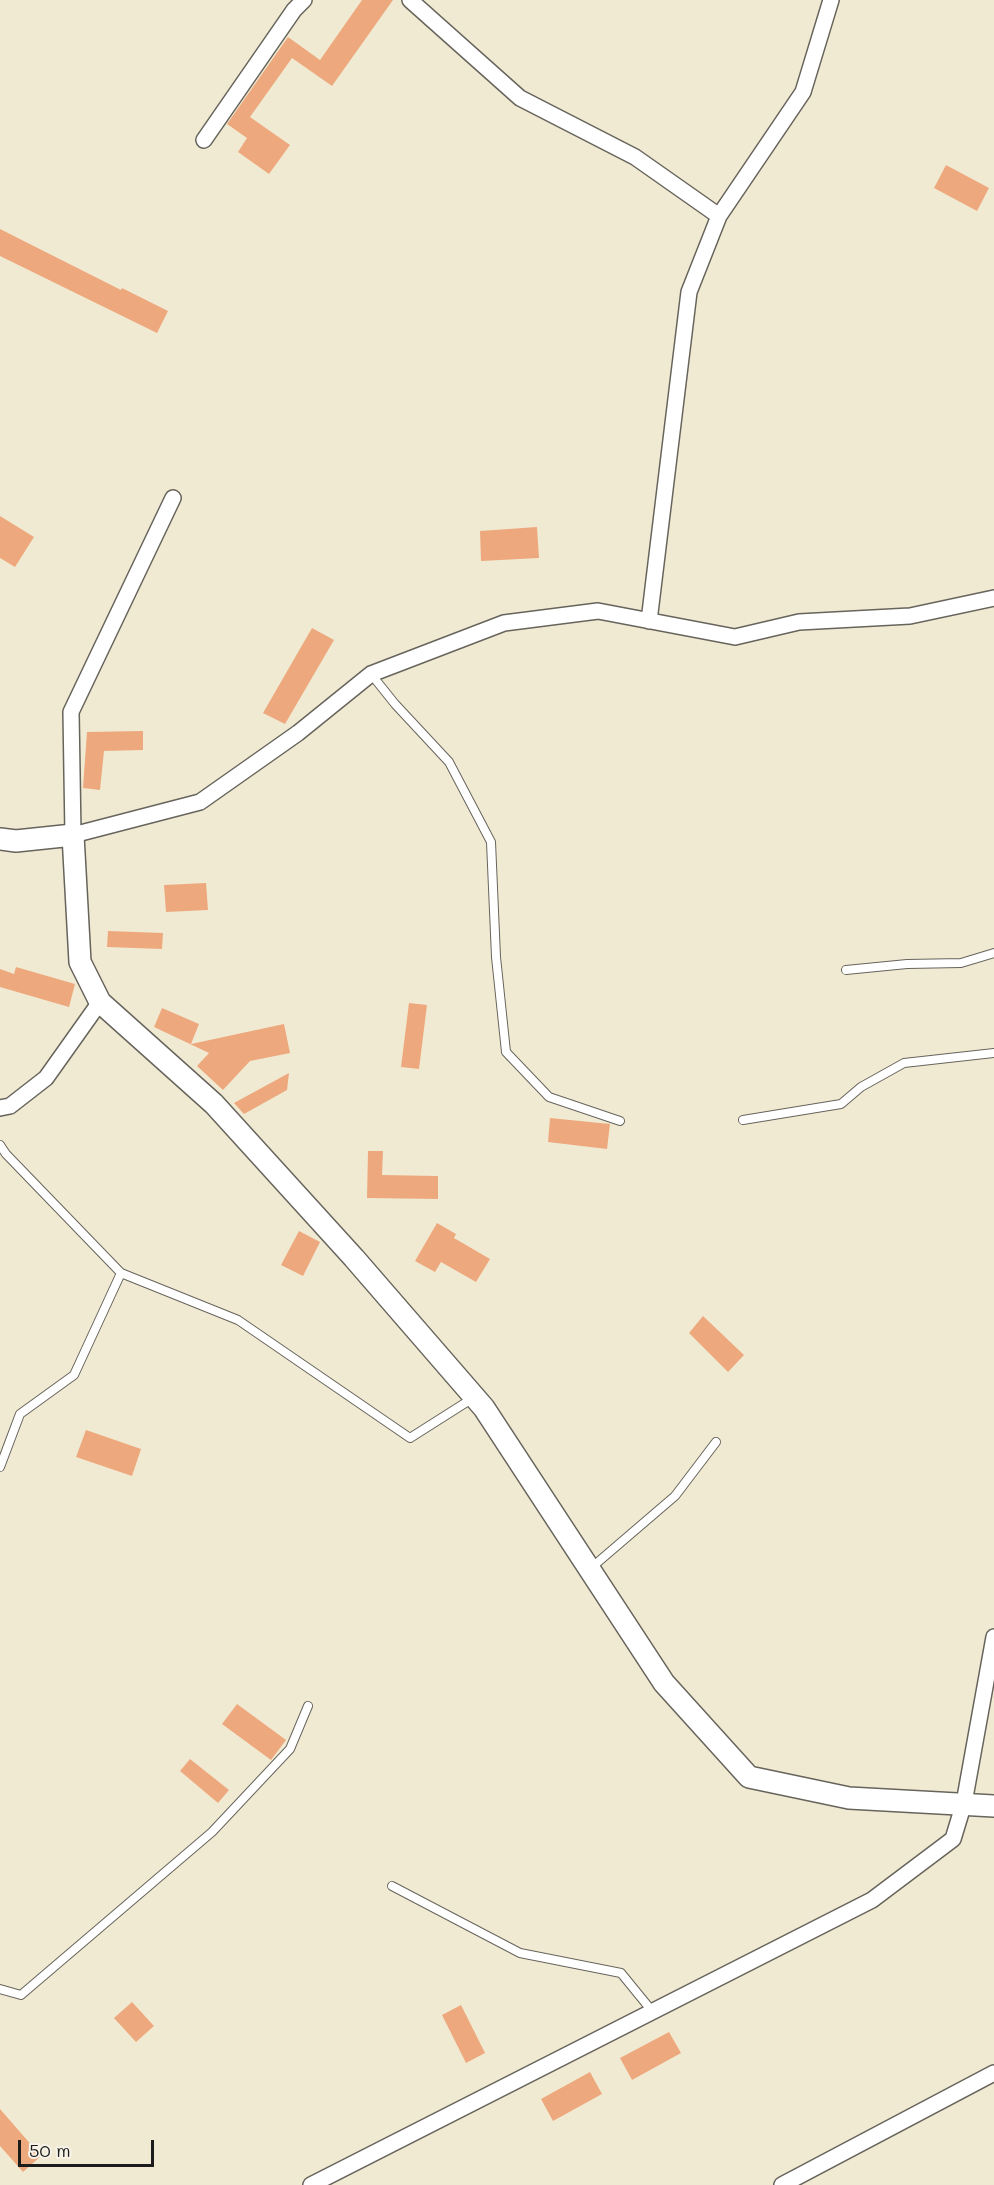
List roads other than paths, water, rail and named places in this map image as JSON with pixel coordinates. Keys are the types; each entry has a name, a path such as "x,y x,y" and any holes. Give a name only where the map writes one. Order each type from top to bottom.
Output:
{"street":[{"path":"204,140 294,10 304,0"},
{"path":"410,0 520,98 634,157 719,216"},
{"path":"649,621 689,292 719,216 803,92 831,0"},
{"path":"173,498 71,712 73,835 80,962 99,1002 214,1104 354,1258 484,1408 664,1683 749,1777 849,1798 994,1806"},
{"path":"0,839 16,841 73,835 200,802 298,733 371,674 504,623 598,611 735,637 799,622 910,616 994,598"},
{"path":"0,1108 10,1106 46,1078 99,1002"},
{"path":"311,2185 872,1900 953,1839 964,1803 994,1637"},
{"path":"782,2185 994,2073"}],"lane":[{"path":"371,674 395,704 449,762 490,842 496,957 506,1052 549,1097 620,1121"},
{"path":"846,970 907,964 961,963 994,953"},
{"path":"743,1120 841,1104 861,1087 904,1063 994,1053"},
{"path":"0,1145 120,1273 238,1320 410,1438 474,1397"},
{"path":"0,1467 20,1414 74,1375 120,1273"},
{"path":"590,1569 675,1496 716,1442"},
{"path":"0,1989 21,1995 212,1832 290,1749 308,1706"},
{"path":"393,1886 520,1953 621,1972 652,2012"}]}
